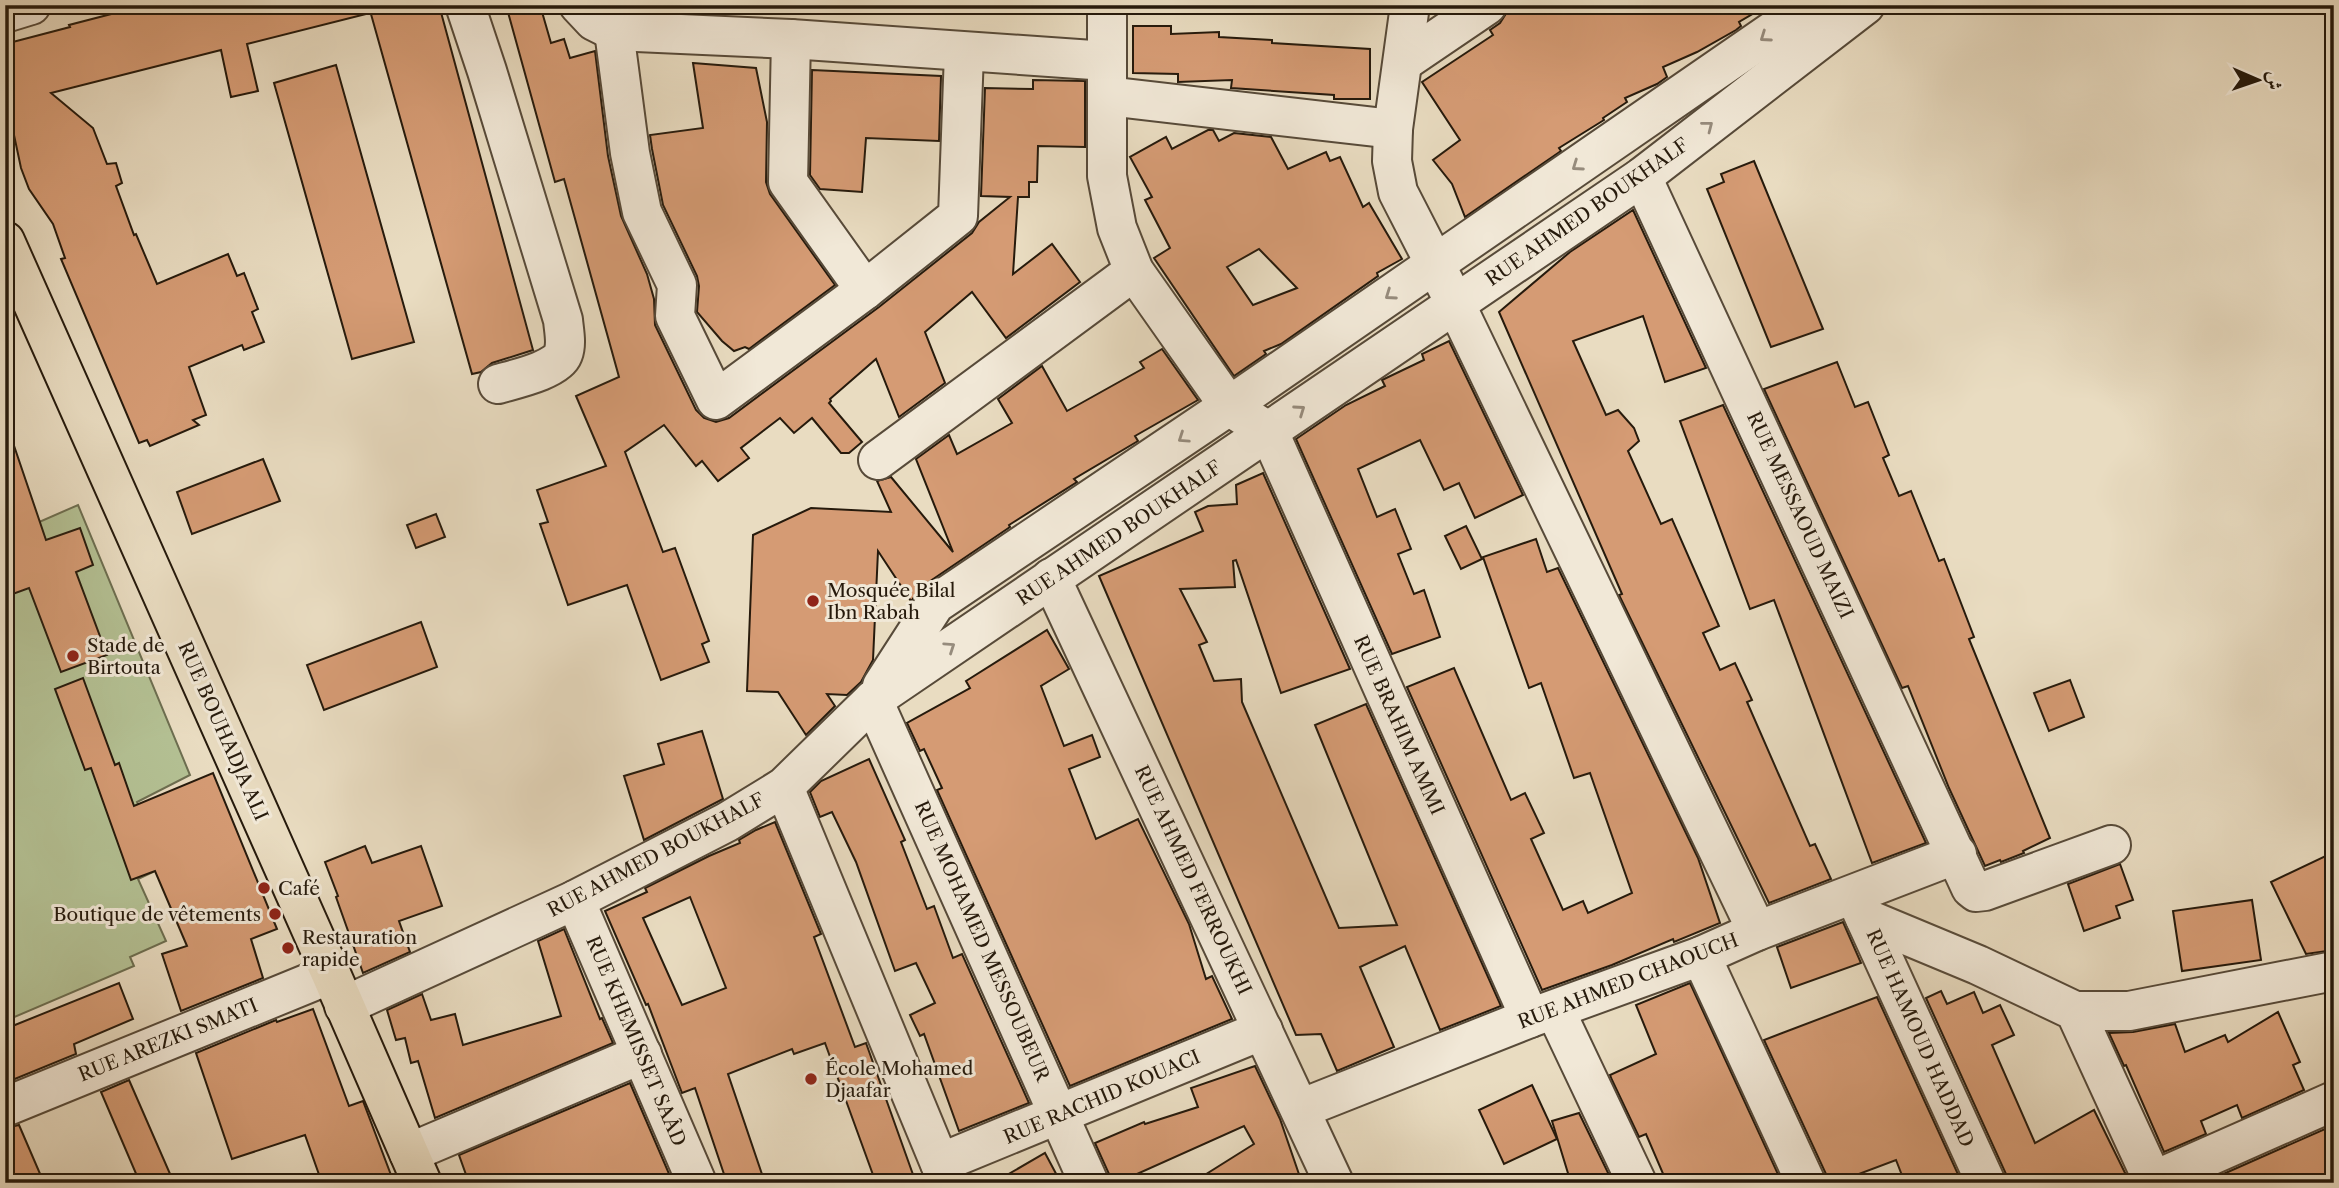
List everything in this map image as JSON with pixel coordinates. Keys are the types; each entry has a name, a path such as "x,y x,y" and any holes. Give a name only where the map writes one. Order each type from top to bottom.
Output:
{"main road":[{"name":"RUE BOUHADJA ALI","path":"5,242 416,1168"}],"street":[{"path":"5,13 31,5"},
{"path":"465,5 563,320 565,340 563,355 553,366 498,384"},
{"path":"579,5 594,21 614,31 792,39 964,53 1393,129"},
{"path":"1107,5 1107,176 1117,228 1134,271 1229,406 1269,432"},
{"path":"1410,5 1393,129 1392,161 1398,192 1455,303 1756,931"},
{"path":"1403,62 1487,5"},
{"path":"873,700 935,604 1435,264 1800,21 1850,5"},
{"name":"RUE AHMED BOUKHALF","path":"338,990 575,900 727,822 783,787 873,700 1642,177 1800,21 1865,5"},
{"path":"614,31 630,153 642,212 677,285 675,316 716,400 865,290 958,216 964,53"},
{"path":"792,39 788,182 865,290"},
{"name":"RUE MESSAOUD MAIZI","path":"1642,177 1971,888 1976,892 1985,891 2111,845"},
{"path":"878,460 1134,271"},
{"name":"RUE BRAHIM AMMI","path":"1269,432 1542,1014 1637,1183"},
{"name":"RUE AHMED FERROUKHI","path":"1051,578 1334,1183"},
{"name":"RUE MOHAMED MESSOUBEUR","path":"873,700 1089,1183"},
{"path":"783,787 944,1173"},
{"name":"RUE AHMED CHAOUCH","path":"1300,1109 1542,1014 1701,956 1756,931 1859,906 1957,854"},
{"name":"RUE KHEMISSET SAÂD","path":"575,900 697,1183"},
{"path":"1859,906 2075,1011 2129,1011 2334,971"},
{"name":"RUE HAMOUD HADDAD","path":"1859,906 1986,1183"},
{"path":"1701,956 1806,1183"},
{"name":"RUE AREZKI SMATI","path":"5,1107 338,990"},
{"path":"2075,1011 2154,1182 2334,1101"},
{"name":"RUE RACHID KOUACI","path":"944,1173 1059,1114 1263,1030"},
{"path":"416,1168 642,1054"}],"green space":[{"name":"Stade de Birtouta","path":"78,505 190,775 137,802 161,851 153,872 138,879 166,941 130,957 134,966 5,1021 5,537"}],"building":[{"path":"146,5 439,5 533,350 492,363 481,372 472,374 369,7 370,13 247,44 258,91 231,97 221,50 51,93 93,128 107,164 116,163 122,183 116,186 134,235 136,234 157,284 228,254 237,276 244,273 258,309 252,312 264,342 244,350 242,345 189,367 206,415 193,420 199,425 150,446 147,440 139,443 61,259 65,258 53,224 29,189 21,168 14,135 5,119 5,44"},
{"path":"506,5 540,5 551,43 564,39 570,58 595,51 608,156 621,216 647,274 654,299 655,325 696,410 704,418 716,422 729,418 879,307 972,233 979,222 1010,197 981,196 985,88 1033,89 1033,80 1085,81 1085,147 1038,146 1037,182 1029,182 1029,197 1018,197 1013,274 1052,244 1080,282 1006,338 972,292 925,332 945,383 899,417 876,359 830,399 829,403 862,442 849,453 841,453 812,418 794,433 780,418 741,448 749,458 718,481 702,461 696,466 664,425 625,452 663,552 675,548 709,641 702,644 709,662 661,680 627,585 568,605 540,524 548,522 537,490 606,466 576,396 619,377 564,179 555,182"},
{"path":"1518,5 1768,5 1739,22 1741,26 1736,30 1663,67 1667,77 1625,98 1627,102 1603,118 1604,120 1559,148 1561,151 1465,217 1452,184 1433,160 1460,140 1422,82 1493,35 1490,30 1500,23 1507,12"},
{"path":"1133,26 1171,26 1171,34 1219,32 1219,37 1272,40 1272,43 1370,49 1370,99 1334,99 1334,95 1231,88 1232,80 1178,82 1178,74 1133,73"},
{"path":"693,63 756,68 767,122 766,182 770,194 835,285 749,349 745,347 734,351 697,312 697,276 663,205 652,149 650,135 703,128"},
{"path":"336,65 414,342 352,359 274,83"},
{"path":"812,70 941,76 939,141 866,138 862,192 820,189 810,175"},
{"path":"1208,130 1213,130 1219,141 1234,133 1271,137 1288,169 1326,152 1330,161 1340,157 1363,207 1369,203 1402,259 1377,273 1378,276 1281,344 1264,351 1266,354 1234,376 1154,258 1170,248 1145,200 1152,197 1130,157 1166,137 1172,149","holes":["1259,249 1297,288 1253,305 1227,267"]},
{"path":"1754,161 1823,329 1771,347 1707,189 1724,182 1721,174"},
{"path":"1633,210 1706,368 1665,382 1643,316 1573,341 1606,415 1618,410 1634,428 1639,441 1628,451 1661,524 1672,519 1719,626 1703,633 1720,670 1735,663 1752,700 1747,702 1810,846 1815,844 1831,879 1769,903 1619,595 1622,594 1499,312 1570,252"},
{"path":"1449,341 1523,495 1475,518 1459,483 1444,490 1420,440 1358,469 1377,517 1395,509 1411,549 1398,554 1414,594 1424,590 1440,637 1392,654 1296,439 1346,405 1385,386 1382,380 1424,360 1422,354"},
{"path":"1162,349 1198,400 1135,436 1138,441 1074,479 1077,482 1009,525 1010,527 923,586 911,601 878,551 873,660 861,682 847,695 827,694 835,706 806,735 778,692 747,691 753,535 811,508 891,512 877,481 891,477 953,552 916,459 949,435 957,454 1012,423 998,399 1042,366 1067,411 1144,368 1140,362"},
{"path":"1837,362 1855,407 1868,402 1889,455 1883,458 1899,496 1911,491 1939,561 1944,559 1974,637 1969,639 2050,838 2001,862 2000,860 1985,866 1949,788 1908,686 1902,688 1764,389"},
{"path":"1723,405 1926,843 1872,863 1774,600 1750,609 1680,421"},
{"path":"9,431 46,540 80,528 93,565 76,572 107,655 61,672 29,588 10,595 5,583 5,432"},
{"path":"263,459 280,501 192,534 177,492"},
{"path":"1263,473 1350,669 1281,693 1236,560 1233,561 1235,587 1180,589 1207,642 1199,645 1214,681 1241,679 1242,702 1339,928 1397,925 1315,725 1366,704 1501,1006 1440,1030 1405,946 1360,967 1394,1047 1337,1071 1321,1034 1296,1035 1099,576 1203,531 1195,512 1208,506 1237,504 1236,485"},
{"path":"436,514 445,537 416,548 407,525"},
{"path":"1466,526 1482,559 1461,569 1445,536"},
{"path":"1536,539 1547,572 1558,568 1698,858 1720,923 1542,990 1407,687 1454,668 1511,800 1525,793 1544,833 1531,839 1563,910 1583,901 1588,913 1632,893 1590,773 1574,778 1541,683 1529,688 1483,557"},
{"path":"421,622 437,667 324,710 307,665"},
{"path":"1047,630 1069,669 1041,686 1064,746 1092,735 1100,757 1069,769 1096,839 1138,819 1189,924 1206,979 1212,976 1232,1019 1070,1086 937,790 942,788 924,749 920,751 907,723 970,688 966,681"},
{"path":"83,678 115,765 119,763 134,806 213,773 277,929 251,939 263,978 181,1011 162,954 187,946 155,871 131,880 91,768 85,770 55,689"},
{"path":"2070,680 2084,717 2049,731 2034,693"},
{"path":"702,731 723,799 644,840 624,776 664,764 658,744"},
{"path":"869,759 905,840 901,842 927,909 934,906 953,958 962,954 1029,1103 959,1131 924,1034 920,1036 910,1015 935,1003 916,963 895,971 856,862 832,812 820,817 810,792 821,781"},
{"path":"775,822 821,934 814,937 855,1047 866,1043 916,1183 876,1183 825,1043 794,1054 792,1049 728,1074 765,1183 727,1183 695,1088 682,1093 648,1004 646,1005 605,911 647,892 645,888 740,843 739,840","holes":["690,897 726,988 682,1005 643,918"]},
{"path":"365,846 372,863 421,846 442,906 399,921 410,952 363,973 325,862"},
{"path":"2334,852 2334,950 2306,954 2271,882"},
{"path":"2120,864 2133,900 2116,906 2120,918 2084,931 2068,884"},
{"path":"2252,900 2261,960 2182,971 2173,911"},
{"path":"1843,922 1861,963 1791,988 1777,947"},
{"path":"564,929 600,1019 602,1018 613,1043 435,1118 418,1061 411,1063 405,1038 396,1040 387,1010 422,994 431,1020 455,1014 463,1045 561,1016 538,941"},
{"path":"119,983 133,1019 74,1044 76,1054 5,1083 5,1029"},
{"path":"1690,983 1782,1183 1667,1183 1646,1134 1639,1137 1612,1080 1610,1075 1656,1054 1636,1005"},
{"path":"1941,991 1947,1004 1974,992 1983,1013 2000,1005 2014,1035 1992,1045 2035,1143 2094,1110 2130,1183 2007,1183 2006,1174 1926,998"},
{"path":"1877,997 1962,1183 1905,1183 1896,1160 1835,1183 1827,1183 1826,1174 1764,1040"},
{"path":"313,1009 349,1106 363,1101 394,1183 322,1183 305,1135 232,1159 196,1053 276,1020 277,1022"},
{"path":"2278,1012 2300,1062 2293,1065 2304,1090 2242,1118 2237,1105 2201,1121 2206,1134 2164,1152 2109,1033 2133,1032 2175,1024 2185,1052 2225,1035 2228,1042"},
{"path":"1255,1066 1280,1119 1302,1183 1192,1183 1254,1144 1244,1126 1117,1183 1110,1183 1109,1174 1095,1143 1144,1122 1145,1124 1198,1107 1191,1088"},
{"path":"129,1080 174,1183 140,1183 101,1092"},
{"path":"630,1083 673,1183 469,1183 459,1155"},
{"path":"1532,1085 1557,1139 1504,1164 1479,1110"},
{"path":"1579,1113 1612,1183 1571,1183 1552,1121"},
{"path":"19,1125 44,1183 11,1183 5,1170 5,1128"},
{"path":"2334,1125 2334,1178 2322,1183 2203,1183"},
{"path":"1045,1153 1061,1183 993,1183"}],"place":[{"name":"Mosquée Bilal Ibn Rabah","path":"813,601"},
{"name":"Stade de Birtouta","path":"73,656"},
{"name":"Café","path":"264,888"},
{"name":"Boutique de vêtements","path":"275,914"},
{"name":"Restauration rapide","path":"288,948"},
{"name":"École Mohamed Djaafar","path":"811,1079"}]}
